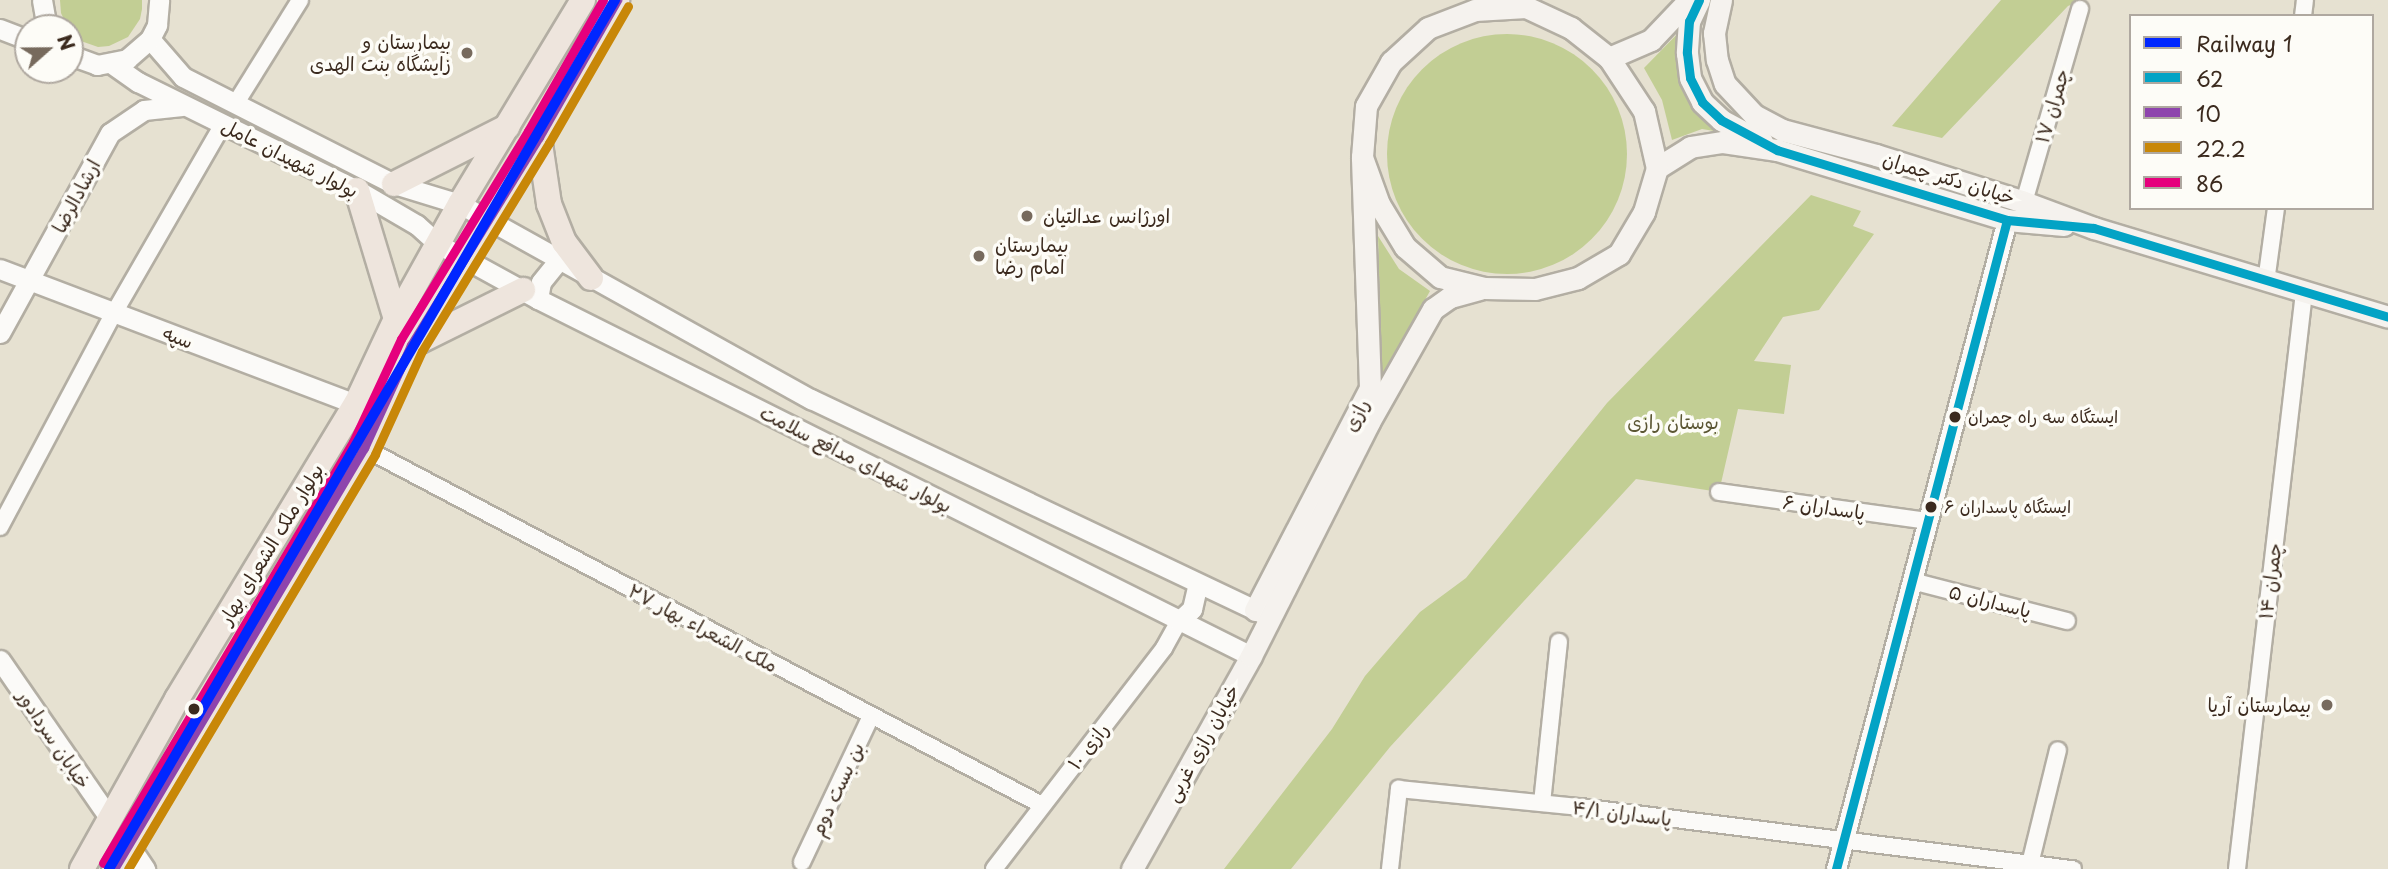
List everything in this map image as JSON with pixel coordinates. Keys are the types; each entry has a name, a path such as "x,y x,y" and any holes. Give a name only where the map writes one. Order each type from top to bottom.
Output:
{"main road":[{"name":"بولوار ملک الشعرای بهار","path":"82,869 177,699 356,404 396,319 460,204 583,0"},
{"name":"بولوار ملک الشعرای بهار","path":"114,869 364,448 411,345 486,219 539,137 617,0"},
{"path":"1609,58 1651,40 1689,0"},
{"path":"1699,0 1689,21 1687,53 1690,78 1702,102 1721,120 1777,150"},
{"name":"خیابان دکتر چمران","path":"1721,0 1714,33 1717,60 1726,84 1754,115 1782,130 2024,202 2094,228 2388,317"},
{"name":"رازی","path":"1262,613 1370,388 1362,157 1366,106 1391,62 1428,29 1475,10 1526,7 1571,28 1609,58 1644,111 1657,168"},
{"path":"394,184 508,127"},
{"path":"539,137 549,204 564,242 591,278"},
{"path":"1362,157 1379,204 1405,247 1440,277 1484,288 1535,289 1578,278 1619,254 1644,212 1657,168 1690,147 1723,142 1777,150 2007,219 2094,228"},
{"path":"357,190 396,319"},
{"name":"رازی","path":"1262,613 1433,309 1450,297 1484,288"},
{"path":"411,345 530,295"},
{"name":"خیابان رازی غربی","path":"1132,869 1251,656 1262,613"},
{"path":"110,819 129,845"}],"street":[{"path":"153,32 159,0"},
{"path":"84,60 97,65 127,59 153,32 175,0"},
{"path":"236,103 300,0"},
{"name":"چمران ۱۷","path":"2024,202 2080,9"},
{"name":"بولوار شهیدان عامل","path":"153,32 183,77 394,184 460,204 486,219"},
{"name":"بولوار شهیدان عامل","path":"112,64 138,82 357,190 416,225 438,244 464,258"},
{"name":"ارشادالرضا","path":"0,333 110,133 144,110 186,106"},
{"path":"0,527 114,313 223,124"},
{"path":"2266,282 2276,210"},
{"name":"بولوار شهدای مدافع سلامت","path":"486,219 811,399 1262,613"},
{"path":"1836,869 2007,219"},
{"name":"بولوار شهدای مدافع سلامت","path":"464,258 530,295 1251,656"},
{"path":"530,295 558,261"},
{"name":"سپه","path":"0,269 356,404"},
{"name":"چمران ۱۴","path":"2237,869 2304,293"},
{"name":"ملک الشعراء بهار ۲۷","path":"364,448 1042,806"},
{"name":"پاسداران ۶","path":"1719,492 1928,521"},
{"name":"پاسداران ۵","path":"1912,582 2067,621"},
{"path":"1179,621 1192,609 1198,584"},
{"name":"رازی ۱۰","path":"994,869 1164,648 1179,621"},
{"path":"1542,803 1559,642"},
{"name":"خیابان سردادور","path":"0,660 110,819"},
{"name":"بن بست دوم","path":"802,862 871,716"},
{"path":"2039,866 2058,750"},
{"name":"پاسداران ۴/۱","path":"1390,869 1399,789 1542,803 2073,869"},
{"path":"129,845 145,869"}],"green space":[{"path":"60,0 142,0 140,19 128,37 109,46 98,47 84,42 84,14 61,13"},
{"path":"2001,0 2083,0 2068,6 1942,138 1892,126"},
{"path":"1691,20 1702,110 1720,132 1702,129 1672,140 1662,100 1644,68"},
{"path":"1495,34 1519,34 1564,48 1592,69 1607,87 1618,108 1625,131 1625,177 1618,200 1607,221 1592,239 1564,260 1542,269 1519,274 1495,274 1450,260 1431,247 1414,230 1401,211 1392,189 1387,166 1387,142 1401,97 1414,78 1431,61 1450,48 1472,39"},
{"name":"بوستان رازی","path":"1811,195 1861,211 1853,226 1874,234 1819,310 1783,317 1754,361 1791,365 1784,414 1738,409 1719,492 1636,479 1390,747 1291,869 1224,869 1332,729 1365,676 1420,612 1466,578 1607,403"},
{"path":"1378,236 1399,269 1430,291 1382,378"}],"rail line":[{"name":"1","path":"109,869 615,0"}],"transit line":[{"name":"86","path":"103,863 353,442 401,339 528,131 603,0"},
{"name":"10","path":"114,869 364,448 411,345 539,137 617,0"},
{"name":"62","path":"1699,0 1689,21 1687,53 1690,78 1702,102 1721,120 1777,150 2007,220 2094,228 2388,317"},
{"name":"22.2","path":"128,869 375,454 422,351 549,143 628,6"},
{"name":"62","path":"1836,869 2007,220"}],"place":[{"name":"بیمارستان و زایشگاه بنت الهدی","path":"467,53"},
{"name":"اورژانس عدالتیان","path":"1027,216"},
{"name":"بیمارستان امام رضا","path":"979,256"},
{"name":"ایستگاه سه راه چمران","path":"1955,417"},
{"name":"ایستگاه پاسداران ۶","path":"1931,507"},
{"name":"بیمارستان آریا","path":"2327,705"}]}
